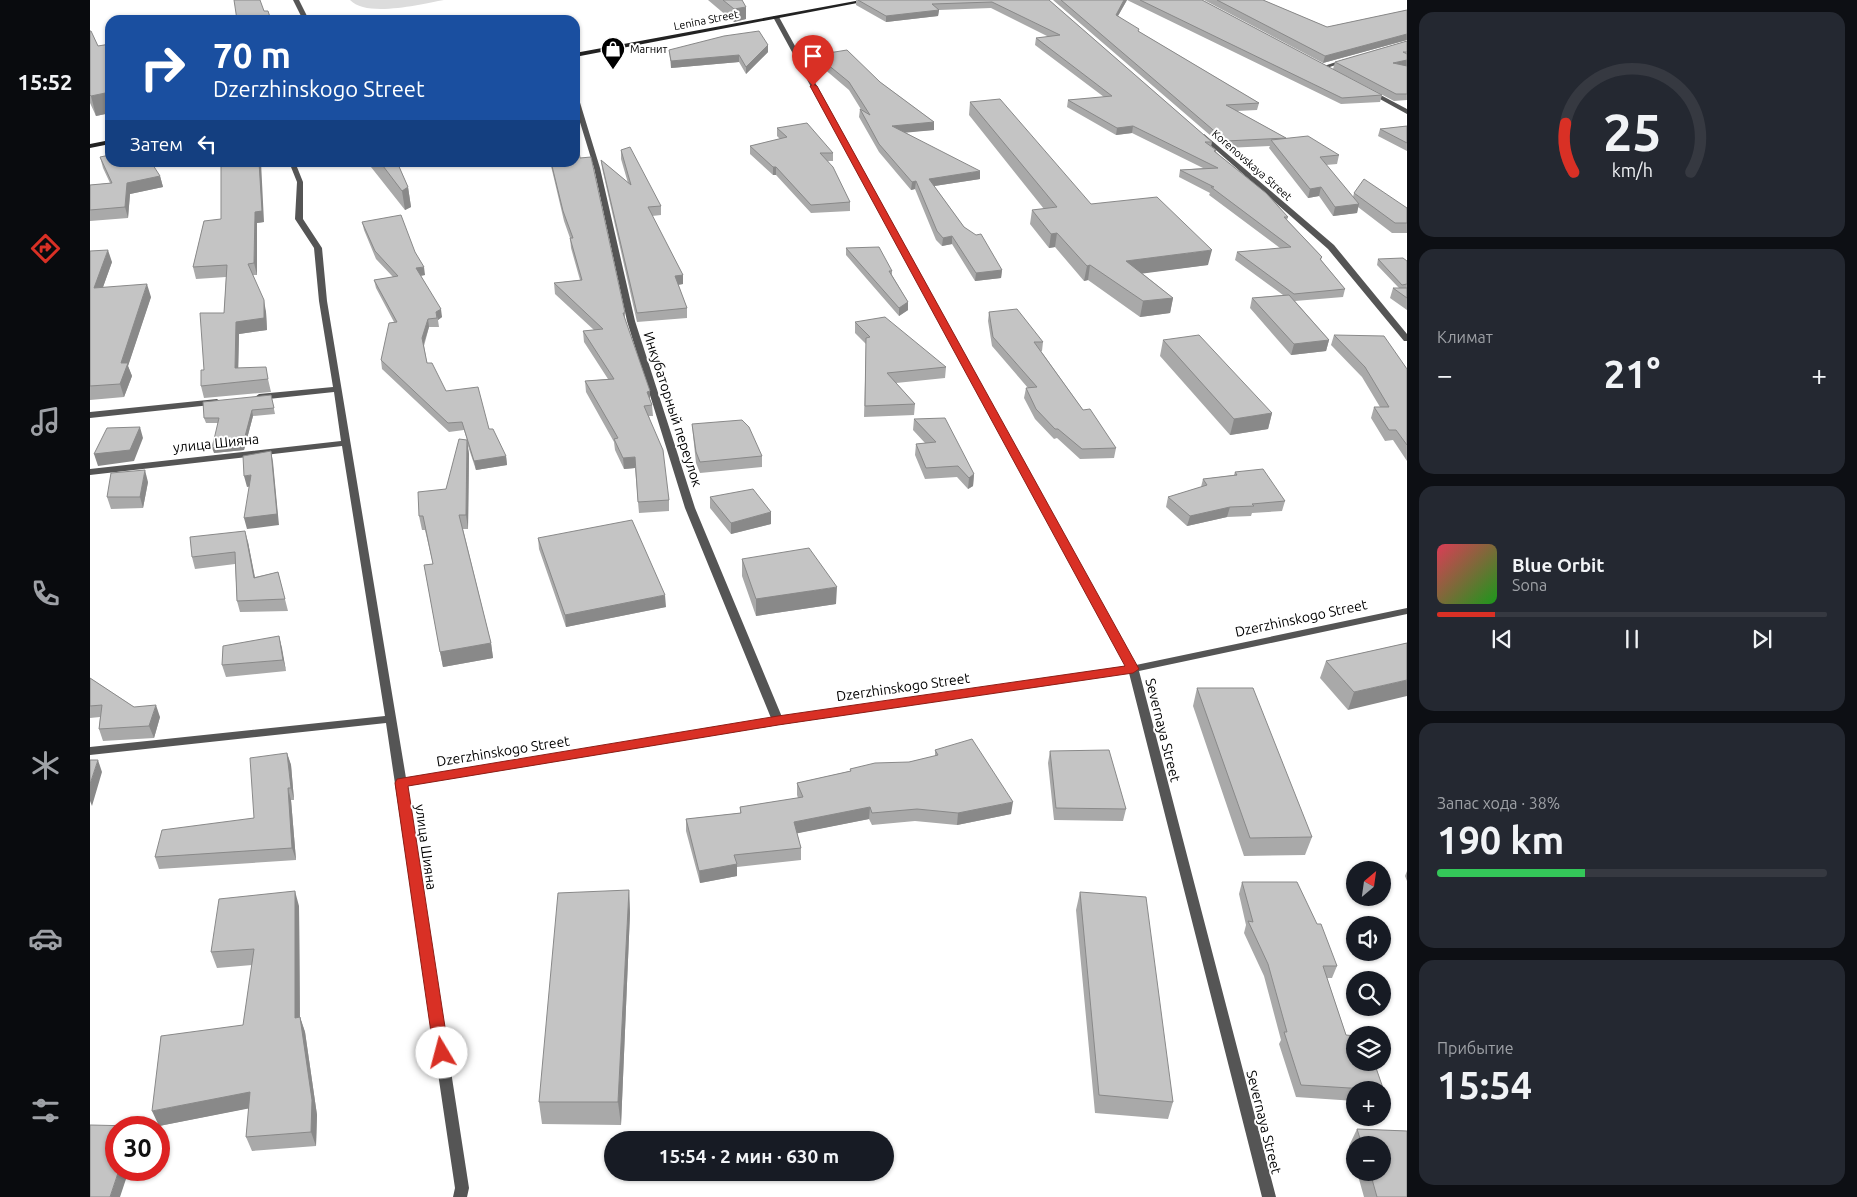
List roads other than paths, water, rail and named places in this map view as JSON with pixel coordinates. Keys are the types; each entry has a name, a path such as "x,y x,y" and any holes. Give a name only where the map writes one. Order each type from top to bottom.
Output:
{"main road":[{"name":"Lenina Street","path":"580,54 870,0"},
{"path":"90,146 105,143"}],"street":[{"path":"296,0 304,15"},
{"name":"Severnaya Street","path":"776,17 1133,669 1269,1197"},
{"path":"1324,67 1351,59"},
{"path":"1315,62 1332,72"},
{"path":"1365,90 1407,112"},
{"name":"Инкубаторный переулок","path":"580,112 597,168 631,321 690,508 778,721"},
{"name":"Korenovskaya Street","path":"1197,130 1331,247 1407,339"},
{"name":"улица Шияна","path":"294,167 300,182 299,219 318,248 323,301 391,719 462,1188 460,1197"},
{"path":"248,398 338,389"},
{"path":"90,415 229,400"},
{"name":"улица Шияна","path":"90,472 346,443"},
{"name":"Dzerzhinskogo Street","path":"401,783 778,721 1133,669 1407,611"},
{"path":"90,751 391,719"}],"place":[{"name":"Магнит","path":"613,70"}]}
